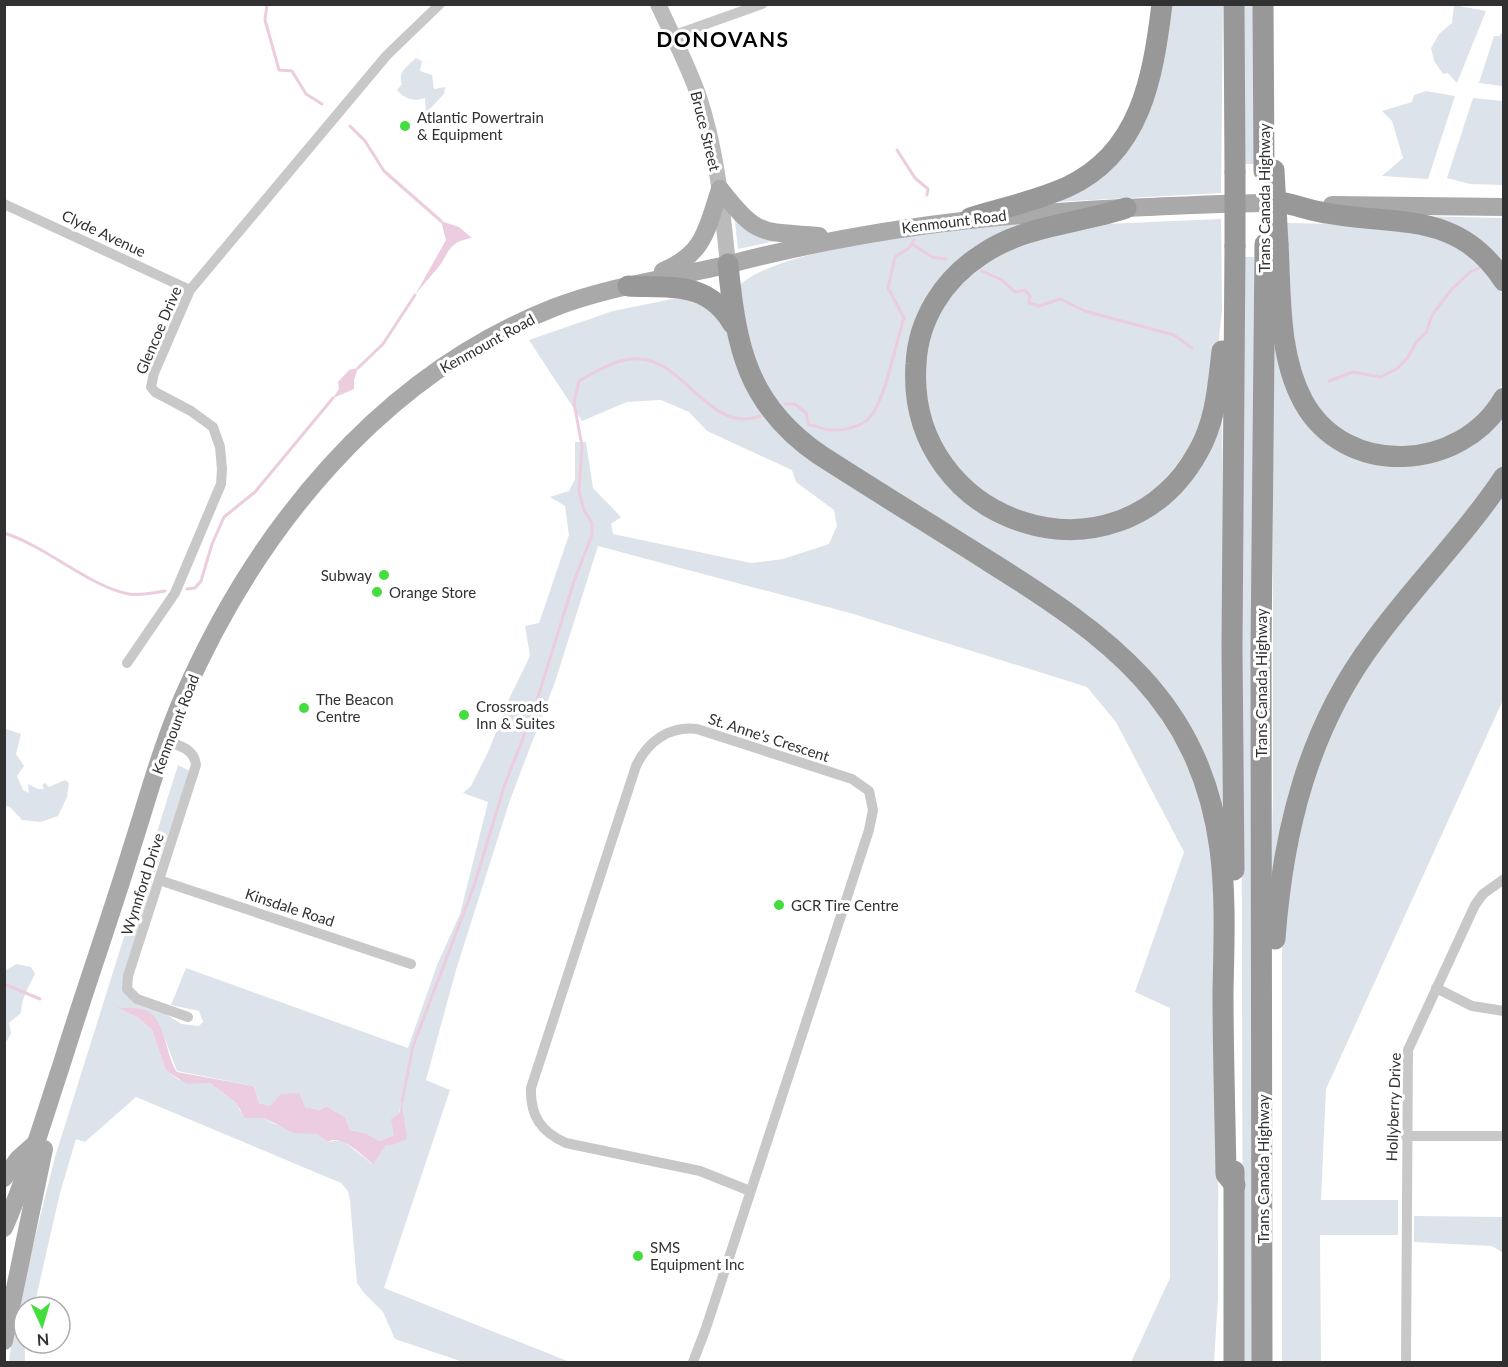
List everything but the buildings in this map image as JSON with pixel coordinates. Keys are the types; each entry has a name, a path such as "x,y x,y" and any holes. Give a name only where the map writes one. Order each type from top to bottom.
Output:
{"highway":[{"path":"970,218 1066,187 1096,169 1116,150 1135,122 1147,93 1162,4"},
{"name":"Trans Canada Highway","path":"1234,4 1232,648 1234,1362"},
{"name":"Trans Canada Highway","path":"1262,1362 1261,617 1272,244 1263,8"},
{"path":"1285,203 1326,213 1399,219 1439,228 1473,246 1494,266 1503,281"},
{"path":"1126,208 1101,216 1041,228 1000,243 982,254 967,265 944,288 920,336 916,353 916,391 924,428 932,447 953,478 965,489 991,509 1025,524 1044,528 1081,529 1119,520 1150,503 1189,466 1206,434 1217,398 1235,246"},
{"path":"1272,244 1290,367 1307,408 1332,434 1357,449 1379,455 1425,455 1448,449 1474,433 1493,414 1503,398"},
{"path":"728,264 738,332 746,366 760,397 789,432 820,455 1050,599 1094,631 1140,673 1183,733 1206,784 1220,849 1224,916 1226,1174 1235,1191 1226,1216 1218,1362"},
{"path":"628,286 697,291 719,304 738,332"},
{"path":"1274,1362 1272,1198 1263,1179 1272,1157 1271,997 1277,909 1287,837 1305,772 1330,713 1359,662 1503,477"}],"main road":[{"name":"Bruce Street","path":"658,4 699,98 713,150 720,189 728,264"},
{"path":"720,189 744,219 762,230 842,238"},
{"path":"628,286 670,268 693,254 703,240 720,189"},
{"name":"Kenmount Road","path":"4,1228 38,1141 166,742 181,702 210,642 258,562 313,484 366,428 427,378 509,328 559,306 628,286 842,238 970,218 1126,208 1285,203 1356,207 1503,207"},
{"path":"4,1341 41,1170 50,1102"},
{"path":"4,1178 18,1159 38,1141"}],"street":[{"name":"Glencoe Drive","path":"127,663 175,593 221,484 222,454 213,427 191,411 155,392 151,387 154,373 190,290 387,55 440,4"},
{"path":"672,36 762,4"},
{"name":"Clyde Avenue","path":"4,204 190,290"},
{"name":"St. Anne's Crescent","path":"693,1362 750,1191 869,830 873,801 869,791 852,779 698,729 677,729 656,739 641,756 636,766 531,1088 531,1100 537,1122 554,1137 566,1143 700,1171 750,1191"},
{"name":"Wynnford Drive","path":"166,742 190,751 195,757 196,765 128,976 127,988 137,999 188,1017"},
{"name":"Hollyberry Drive","path":"1406,1362 1408,1050 1475,905 1483,894 1503,879"},
{"name":"Kinsdale Road","path":"159,880 411,964"},
{"path":"1436,988 1472,1006 1503,1011"},
{"path":"1406,1136 1503,1136"}],"shaded area":[{"path":"1165,5 1223,5 1221,193 1036,203 1116,157"},
{"path":"1243,5 1254,5 1254,164 1244,164"},
{"path":"1454,5 1486,11 1457,83 1448,73 1443,74 1434,61 1431,48 1439,34 1452,23"},
{"path":"1503,32 1503,86 1479,83 1494,36 1499,36"},
{"path":"416,58 422,61 420,71 432,75 434,89 445,87 444,94 426,113 425,98 410,99 397,90 402,84 402,73"},
{"path":"1426,91 1455,96 1428,179 1382,176 1403,158 1392,121 1382,111 1412,102 1414,95"},
{"path":"1473,98 1503,101 1503,185 1470,184 1447,178"},
{"path":"734,213 789,238 738,249"},
{"path":"1417,216 1503,218 1503,269"},
{"path":"1221,219 1222,310 1213,395 1201,434 1150,498 1087,523 1015,515 955,473 924,411 926,338 959,279 1018,241 1104,224"},
{"path":"1046,220 935,291 916,423 1023,530 1155,506 1222,400 1225,849 1163,694 807,440 755,374 738,287 760,272 794,259 836,248 932,232"},
{"path":"441,221 459,227 472,238 453,245 415,295 446,240"},
{"path":"1287,223 1393,225 1465,248 1504,295 1503,383 1485,415 1430,448 1363,444 1328,422 1302,382 1292,325"},
{"path":"1245,257 1254,257 1252,1362 1243,1362 1241,593"},
{"path":"687,296 725,318 758,403 1004,576 1140,683 1201,785 1219,912 1218,1299 1214,1362 1131,1362 1170,1278 1170,1008 1135,992 1184,852 1116,722 1087,687 850,613 598,546 555,682 510,800 456,970 426,1080 450,1090 384,1288 570,1362 463,1362 395,1339 383,1312 357,1283 350,1201 348,1191 341,1183 136,1097 85,1142 76,1139 60,1193 37,1295 21,1295 55,1157 178,765 190,771 153,878 123,985 181,1024 199,1026 203,1022 199,1011 171,1005 186,968 408,1048 437,965 460,914 488,802 463,793 471,786 489,750 509,699 530,656 525,626 539,623 569,535 565,506 550,497 569,491 575,479 575,442 586,442 593,488 621,517 611,524 613,534 751,563 783,559 829,544 837,526 834,510 796,482 792,470 707,431 689,412 661,400 627,402 582,421 529,340 613,311","holes":["119,1007 144,1010 160,1026 177,1071 254,1086 259,1103 270,1106 282,1094 304,1107 320,1110 326,1106 345,1117 350,1130 365,1133 380,1141 394,1135 400,1108 403,1108 404,1121 396,1143 390,1146 386,1144 372,1164 342,1140 327,1142 317,1134 274,1124 264,1118 251,1118 240,1111 236,1103 210,1083 179,1080 166,1071 152,1030 137,1017"]},
{"path":"1273,301 1291,393 1388,462 1503,411 1504,464 1345,674 1270,927 1273,795"},
{"path":"358,368 354,389 333,398 339,389 338,382 349,370"},
{"path":"1503,491 1503,700 1326,1089 1321,1200 1398,1200 1398,1235 1320,1235 1321,1362 1282,1362 1282,933 1285,891 1317,759 1372,655"},
{"path":"4,728 21,734 16,754 24,766 17,776 23,790 29,793 28,784 44,789 42,785 45,783 49,787 65,780 69,783 67,797 58,816 41,822 22,820 5,805"},
{"path":"16,964 31,967 35,974 24,998 21,1013 9,1023 11,1033 7,1041 4,1039 5,971"},
{"path":"117,1007 142,1009 152,1014 161,1029 177,1072 254,1086 259,1103 270,1106 281,1094 299,1093 305,1107 320,1110 326,1106 345,1117 350,1130 365,1133 380,1141 394,1135 391,1119 399,1114 402,1102 407,1139 390,1146 386,1145 373,1164 351,1146 339,1140 327,1142 317,1134 294,1133 264,1118 245,1118 236,1103 210,1083 187,1084 166,1071 152,1030 137,1017"},
{"path":"1414,1216 1503,1217 1503,1253 1492,1246 1414,1242"},
{"path":"12,1338 12,1355 25,1355 25,1362 9,1362"}],"waterway":[{"path":"267,4 265,20 279,70 292,71 306,94 322,104"},
{"path":"350,126 365,141 384,171 441,221"},
{"path":"897,150 915,178 928,189 927,195"},
{"path":"785,404 795,404 806,413 809,425 831,430 855,426 866,421 872,414 884,389 904,318 888,288 895,257 909,248 914,240"},
{"path":"912,244 932,257 946,259"},
{"path":"1329,381 1353,372 1381,377 1398,368 1408,357 1417,341 1426,333 1432,315 1451,290 1470,272 1481,267"},
{"path":"982,271 1002,280 1015,292 1025,290 1030,296 1029,303 1040,306 1060,299 1085,311 1174,335 1192,348"},
{"path":"358,368 383,344 415,295"},
{"path":"402,1102 413,1046 474,886 505,784 534,710 574,581 592,535 592,523 584,510 579,491 582,446 574,403 579,381 616,362 640,359 656,363 671,371 712,407 727,415 743,419 760,416"},
{"path":"187,589 195,588 201,581 212,544 224,517 255,492 333,398"},
{"path":"4,533 36,547 83,575 114,590 138,595 165,591"},
{"path":"4,984 40,999"}],"place":[{"name":"Atlantic Powertrain & Equipment","path":"405,126"},
{"name":"Subway","path":"384,575"},
{"name":"Orange Store","path":"377,592"},
{"name":"The Beacon Centre","path":"304,708"},
{"name":"Crossroads Inn & Suites","path":"464,715"},
{"name":"GCR Tire Centre","path":"779,905"},
{"name":"SMS Equipment Inc","path":"638,1256"}],"district":[{"name":"DONOVANS","path":"723,38"}]}
